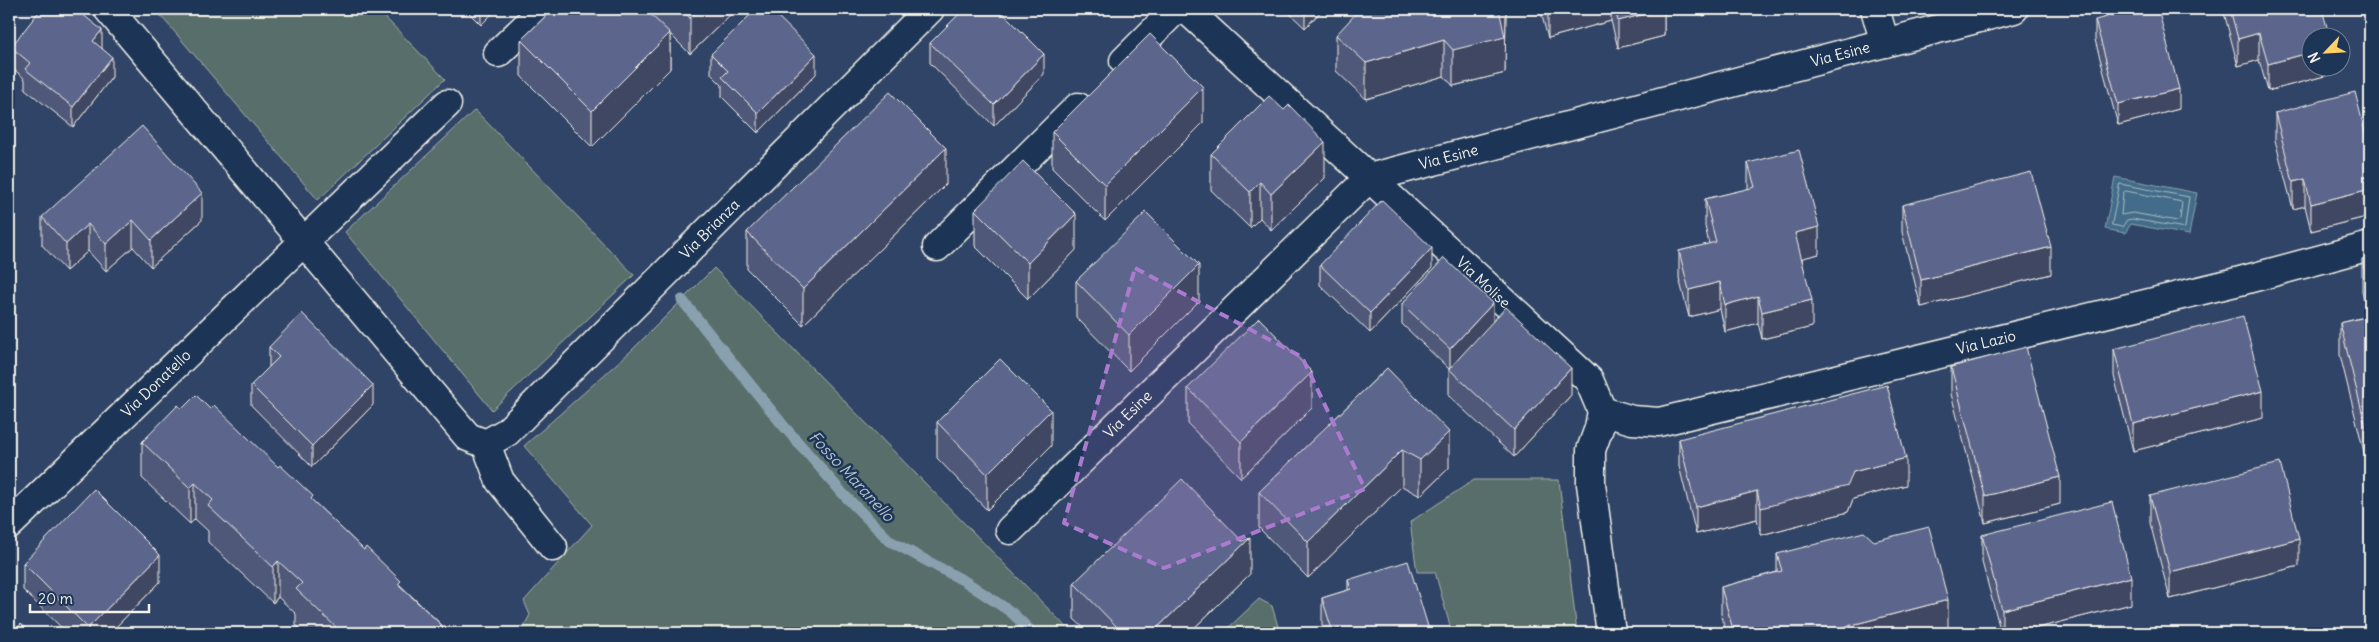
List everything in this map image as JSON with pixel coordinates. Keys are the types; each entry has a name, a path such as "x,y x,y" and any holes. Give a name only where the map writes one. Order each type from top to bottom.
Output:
{"street":[{"path":"108,9 468,437 486,444 500,481 553,547"},
{"path":"498,53 544,9"},
{"name":"Via Brianza","path":"486,444 507,432 930,9"},
{"path":"937,247 1176,9"},
{"name":"Via Molise","path":"1186,9 1589,380 1602,411"},
{"path":"1875,9 1885,43"},
{"name":"Via Esine","path":"1010,530 1369,178 2014,9"},
{"name":"Via Donatello","path":"9,525 302,240 446,104"},
{"name":"Via Lazio","path":"1602,411 1632,420 1659,422 2261,275 2370,246"},
{"path":"1602,411 1599,428 1591,450 1591,484 1611,633"}],"highlighted area":[{"path":"1135,268 1302,357 1365,489 1164,568 1064,523"}],"green space":[{"path":"155,9 377,9 445,79 318,200"},
{"path":"475,110 634,275 492,410 345,232"},
{"path":"714,268 1072,633 520,633 530,615 524,601 592,525 524,446 632,350"},
{"path":"1474,480 1559,480 1577,633 1452,633 1435,572 1417,572 1410,522"},
{"path":"1259,599 1272,606 1280,633 1223,633"}],"water":[{"path":"2115,177 2197,193 2189,235 2131,224 2125,233 2105,229"}],"building":[{"path":"41,9 76,9 102,30 93,41 112,57 73,107 25,69 30,63 11,47"},
{"path":"553,9 645,9 670,33 592,111 521,40"},
{"path":"681,9 700,9 690,18"},
{"path":"756,9 770,9 816,54 758,113 722,77 728,71 711,54"},
{"path":"964,9 999,9 1044,54 994,105 930,43"},
{"path":"1360,9 1499,9 1505,37 1453,50 1444,40 1366,63 1336,35"},
{"path":"1615,9 1664,9 1618,21"},
{"path":"2138,9 2158,9 2179,89 2118,104 2095,20"},
{"path":"2230,9 2322,9 2327,28 2302,28 2302,55 2268,64 2259,33 2238,39"},
{"path":"1150,34 1203,87 1105,185 1052,132"},
{"path":"890,92 946,148 803,289 747,232"},
{"path":"2355,92 2370,152 2370,189 2311,204 2305,179 2293,182 2275,113"},
{"path":"1269,96 1284,110 1289,105 1325,142 1271,194 1260,182 1250,192 1211,154"},
{"path":"142,126 202,193 151,240 133,220 106,244 88,224 66,244 42,217"},
{"path":"1799,150 1819,227 1795,233 1812,300 1762,312 1758,296 1725,305 1720,282 1689,290 1679,251 1716,242 1705,199 1755,187 1748,163"},
{"path":"1023,161 1076,214 1028,263 975,210"},
{"path":"2031,172 2051,247 1921,280 1902,205"},
{"path":"1382,200 1432,248 1370,313 1320,265"},
{"path":"1146,212 1199,265 1129,335 1076,281"},
{"path":"2370,257 2370,292 2362,259"},
{"path":"1444,258 1493,303 1450,349 1402,304"},
{"path":"1506,307 1571,368 1514,430 1449,369"},
{"path":"302,313 373,385 312,446 251,385 279,357 269,347"},
{"path":"2243,316 2263,391 2133,424 2114,349"},
{"path":"2370,316 2370,436 2368,436 2340,323"},
{"path":"1259,318 1312,372 1241,442 1188,388"},
{"path":"2026,347 2060,477 1985,496 1951,367"},
{"path":"1000,359 1051,410 987,474 937,422"},
{"path":"1387,368 1449,432 1420,460 1402,450 1308,542 1259,492"},
{"path":"1887,385 1906,458 1853,472 1848,485 1761,508 1757,491 1696,507 1679,439"},
{"path":"196,395 210,409 214,405 278,467 280,465 313,496 311,499 364,550 366,547 401,581 398,584 450,633 342,633 296,589 302,583 278,561 273,567 208,506 213,500 195,483 190,488 142,442 178,405 182,409"},
{"path":"2280,463 2299,539 2170,572 2150,496"},
{"path":"1182,479 1242,541 1250,538 1152,633 1123,633 1074,583"},
{"path":"94,489 160,555 88,628 23,563"},
{"path":"2112,502 2131,577 2002,610 1982,535"},
{"path":"1929,527 1948,600 1821,633 1734,633 1721,587 1782,571 1777,554 1864,532 1874,541"},
{"path":"1408,561 1430,633 1340,633 1339,628 1332,630 1322,598 1351,589 1348,580"},
{"path":"21,624 31,633 12,633"}],"waterway":[{"name":"Fosso Maranello","path":"682,300 782,424 845,496 890,541 966,582 1011,612 1033,633"}]}
